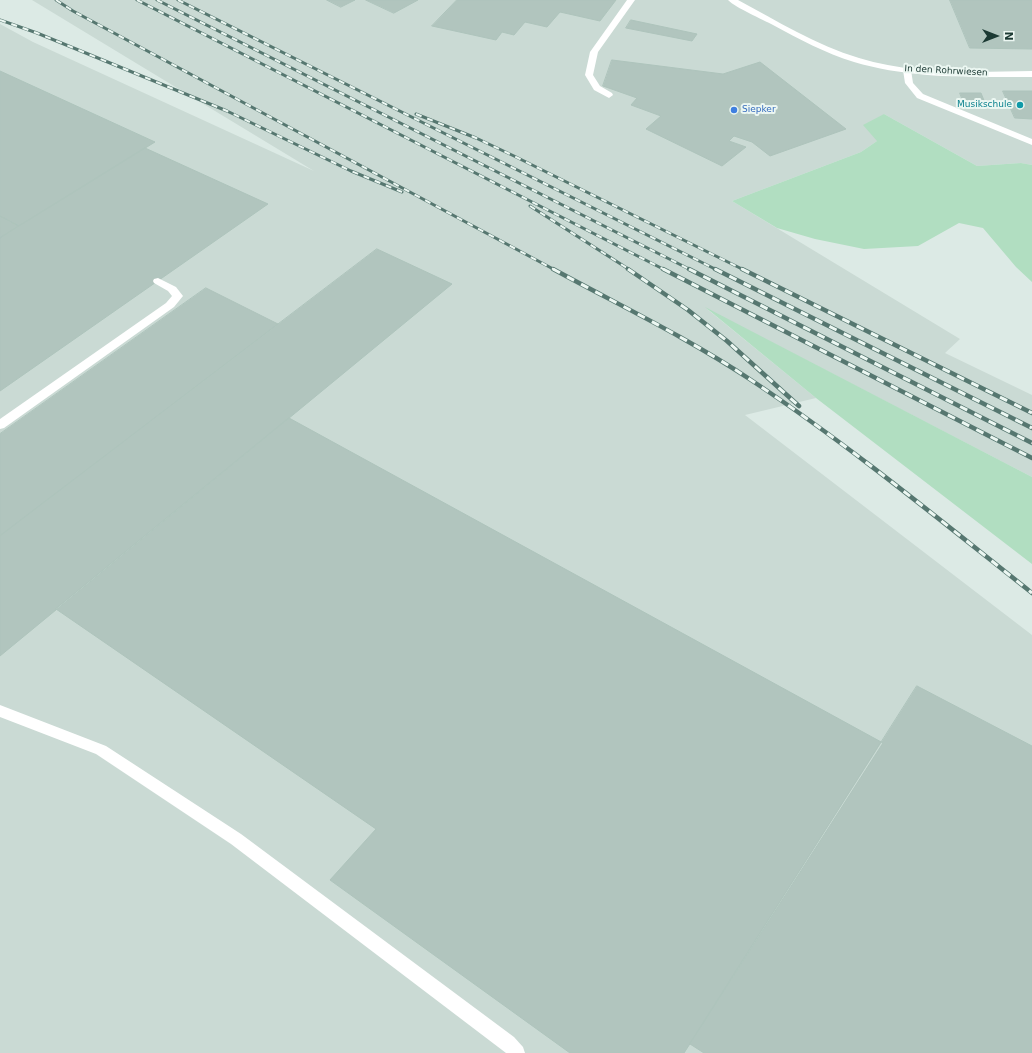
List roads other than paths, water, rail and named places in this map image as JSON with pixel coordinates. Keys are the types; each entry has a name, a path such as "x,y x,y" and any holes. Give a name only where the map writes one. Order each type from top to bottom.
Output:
{"street":[{"path":"609,95 597,88 589,75 594,52 631,0"},
{"name":"In den Rohrwiesen","path":"732,0 828,49 857,60 907,70 1032,74"},
{"path":"907,70 909,83 920,96 1032,142"},
{"path":"0,425 170,305 178,296 172,289 158,281"},
{"path":"0,711 101,750 236,839 508,1043 517,1053"}],"railway":[{"path":"56,0 73,11 555,270"},
{"path":"137,0 665,270"},
{"path":"157,0 691,270"},
{"path":"178,0 717,270"},
{"path":"0,20 37,33 227,111 351,171 402,192"},
{"path":"416,114 476,138 514,156 744,270"},
{"path":"530,206 630,270"},
{"path":"553,269 703,350 751,380 859,457 1032,593"},
{"path":"628,269 688,310 727,341 799,406"},
{"path":"663,269 1032,458"},
{"path":"689,269 1032,443"},
{"path":"715,269 1032,428"},
{"path":"742,269 1032,413"}],"place":[{"name":"Musikschule","path":"1020,105"},
{"name":"Siepker","path":"734,110"}]}
